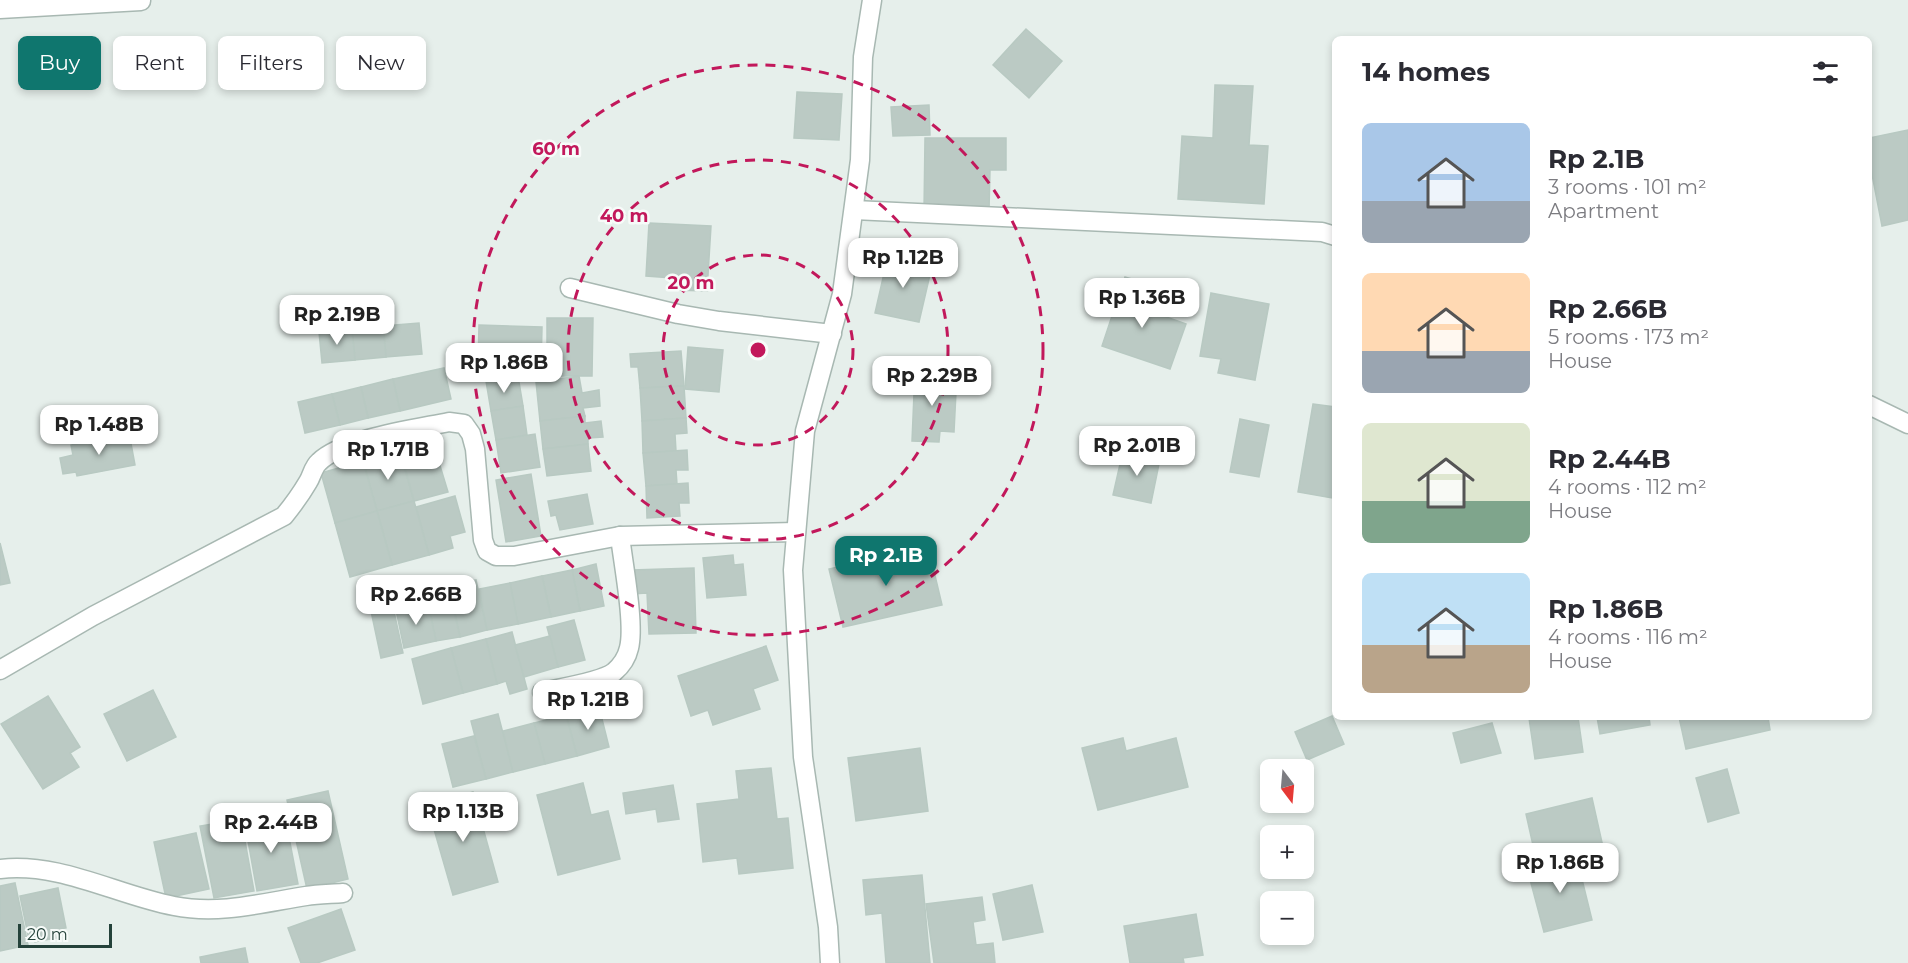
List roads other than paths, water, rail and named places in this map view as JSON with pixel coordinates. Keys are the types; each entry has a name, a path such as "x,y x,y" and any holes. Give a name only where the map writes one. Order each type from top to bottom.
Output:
{"street":[{"path":"830,963 828,927 803,757 793,570 805,431 842,294 854,210 860,160 863,57 872,0"},
{"path":"0,9 141,1"},
{"path":"854,210 1322,232 1332,235"},
{"path":"570,288 678,314 832,334"},
{"path":"1872,406 1908,424"},
{"path":"0,670 93,616 284,516 309,481 316,464 330,452 348,445 449,422 464,424 471,434 475,449 483,540 487,551 496,556 514,556 620,536 796,532"},
{"path":"542,692 593,680 614,672 624,660 629,647 630,628 620,536"},
{"path":"0,869 53,871 175,906 220,910 343,892"}]}
